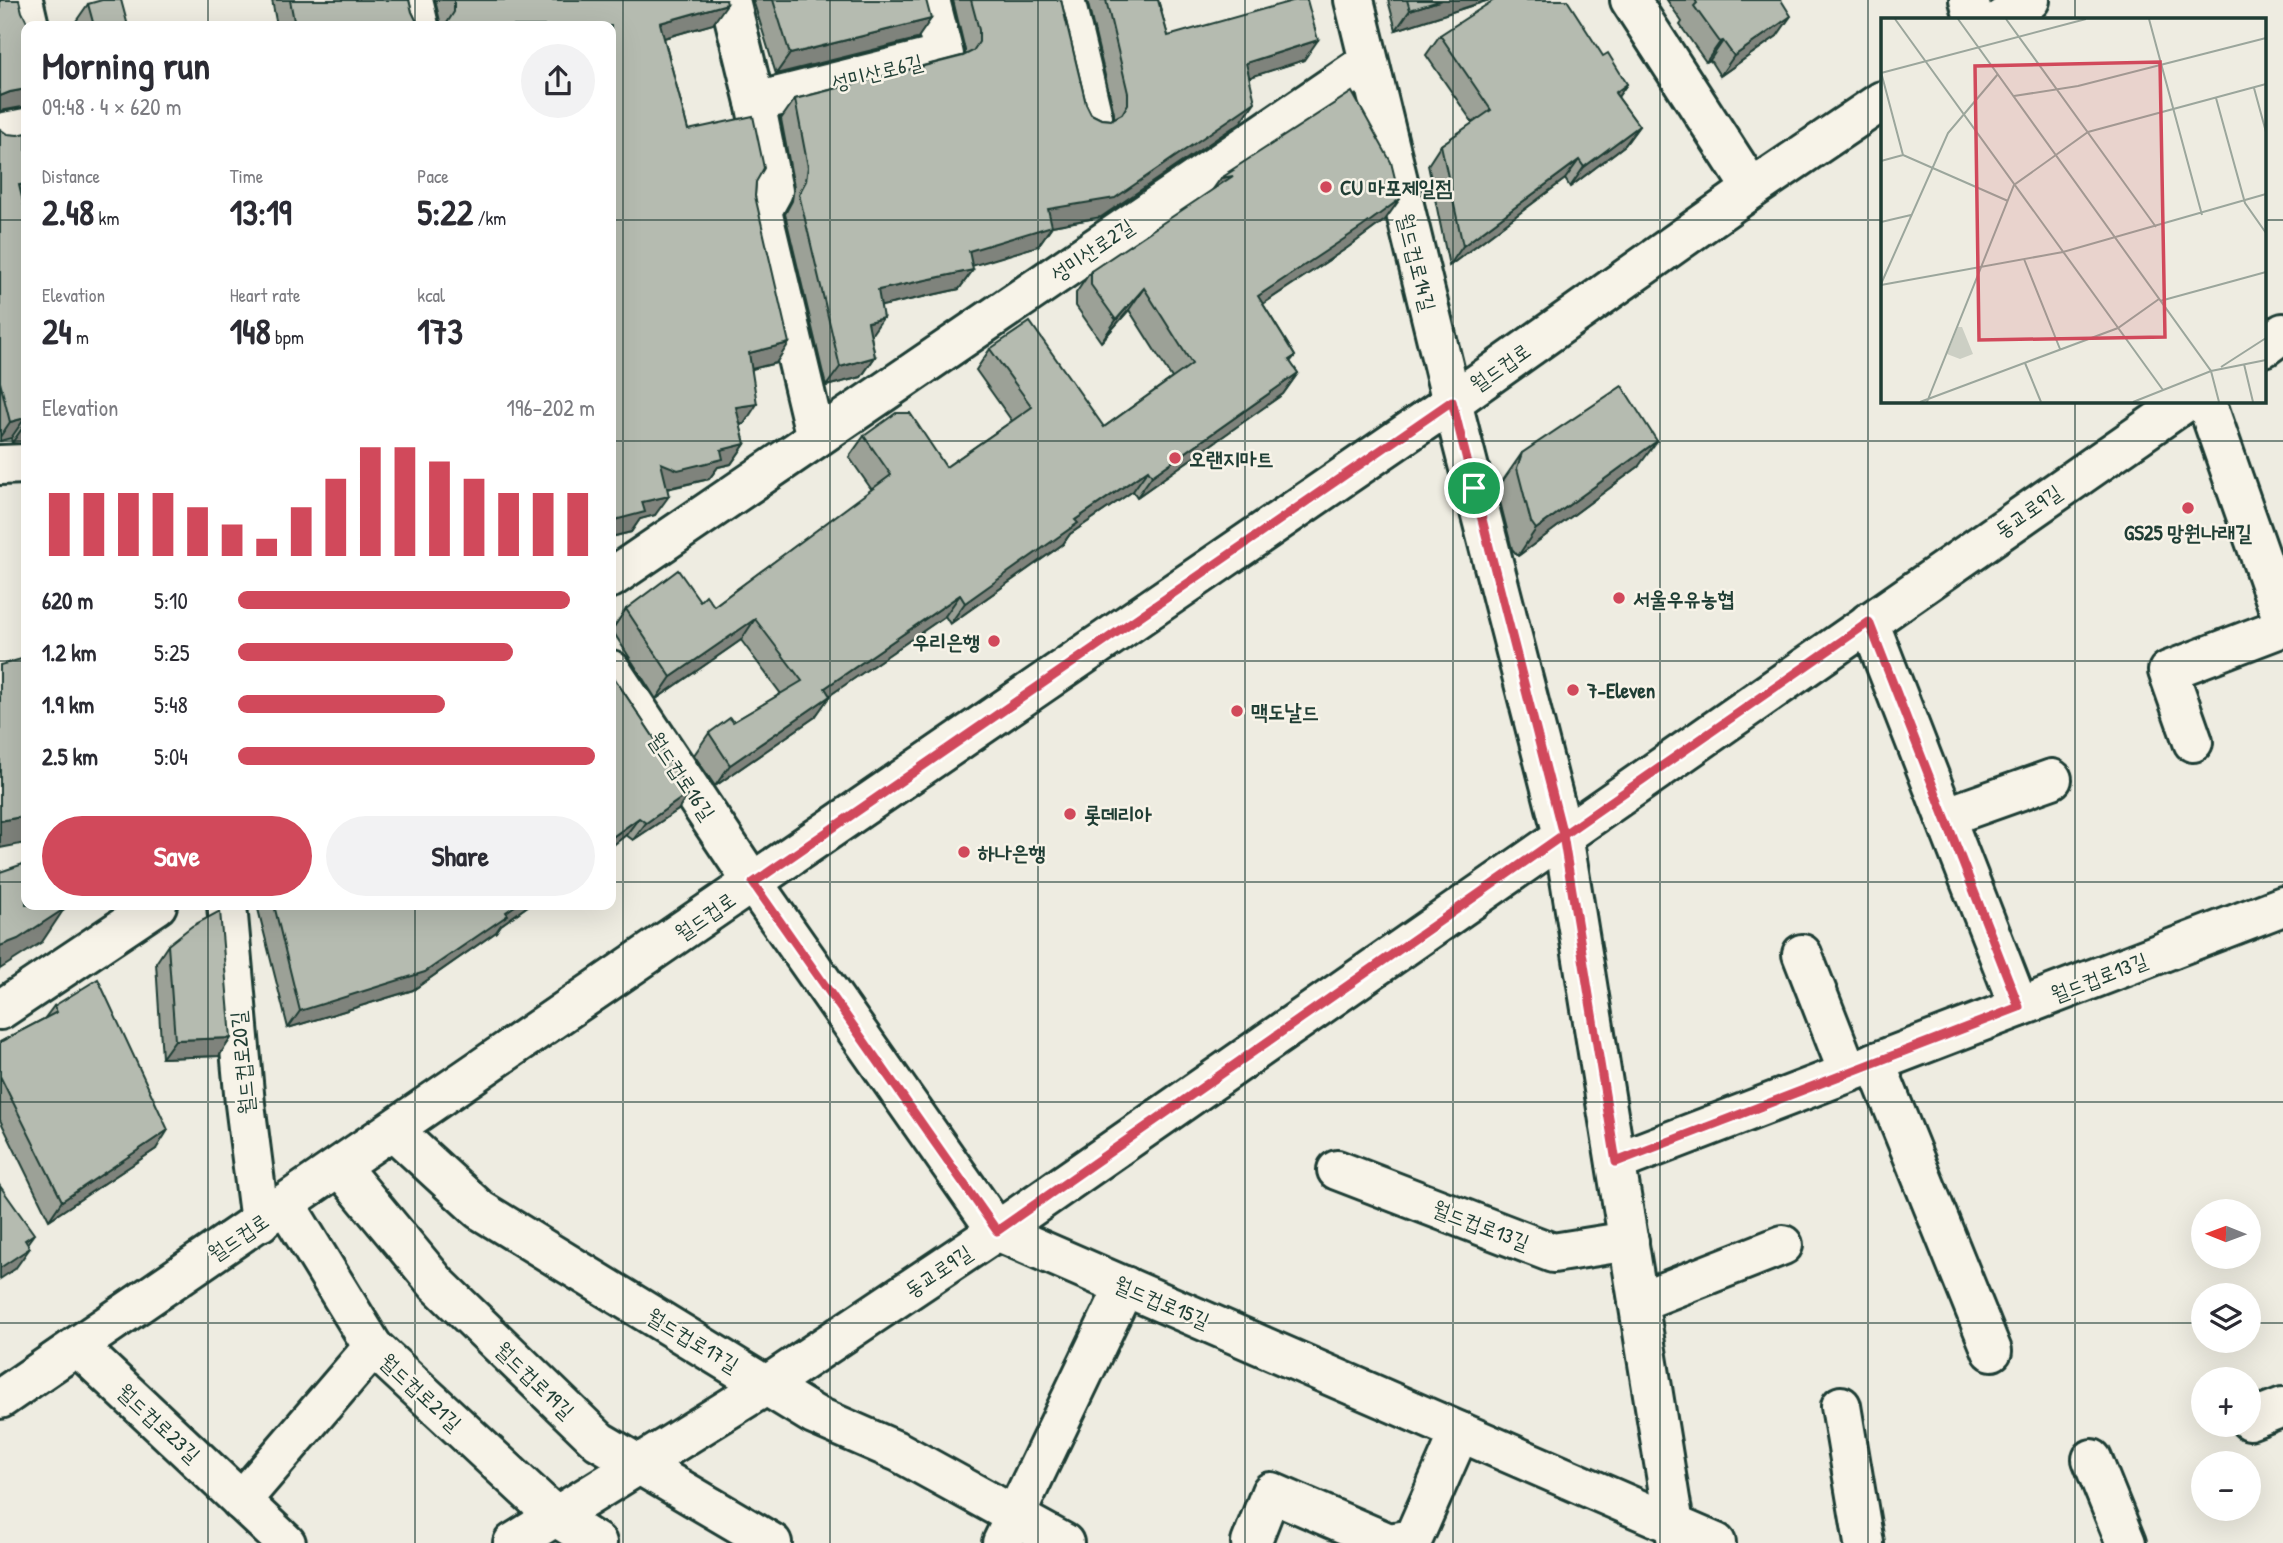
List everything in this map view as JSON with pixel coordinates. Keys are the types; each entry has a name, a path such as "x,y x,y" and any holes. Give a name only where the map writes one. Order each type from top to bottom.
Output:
{"street":[{"path":"23,0 28,21"},
{"path":"413,0 418,21"},
{"path":"730,0 755,102 772,191 762,211 817,439"},
{"name":"성미산로6길","path":"755,102 944,55 930,0"},
{"path":"1065,0 1093,118"},
{"name":"월드컵로14길","path":"1354,0 1452,401"},
{"path":"1630,0 1752,189"},
{"path":"1969,0 1974,18"},
{"path":"2003,18 2030,0"},
{"name":"성미산로2길","path":"616,575 1368,62"},
{"name":"월드컵로","path":"0,1399 1452,401 1752,189 1881,102"},
{"path":"0,133 21,129"},
{"path":"2266,346 2283,333"},
{"path":"1452,401 1563,835 1676,1534"},
{"name":"동교로9길","path":"513,1543 767,1385 997,1231 2186,402"},
{"path":"2206,402 2283,621"},
{"path":"0,465 21,464"},
{"path":"1869,622 2019,1007"},
{"path":"2193,742 2168,671 2283,627"},
{"name":"월드컵로16길","path":"616,678 753,883"},
{"path":"1945,817 2052,779"},
{"path":"753,883 997,1231"},
{"name":"월드컵로13길","path":"1616,1162 2283,906"},
{"path":"0,1010 150,910"},
{"name":"월드컵로20길","path":"228,910 246,1104 273,1213"},
{"path":"1802,954 1862,1067 1992,1351"},
{"name":"월드컵로17길","path":"393,1130 480,1210 814,1415 899,1452 1009,1529 1064,1543"},
{"name":"월드컵로19길","path":"340,1167 437,1283 599,1441 772,1543"},
{"name":"월드컵로13길","path":"1337,1170 1553,1253 1629,1241"},
{"name":"월드컵로21길","path":"273,1213 373,1347 556,1517 597,1543"},
{"name":"월드컵로15길","path":"997,1231 1460,1432 1676,1534 1716,1543"},
{"path":"1638,1302 1783,1245"},
{"path":"1009,1529 1125,1286"},
{"name":"월드컵로23길","path":"77,1346 286,1543"},
{"path":"241,1500 373,1347"},
{"path":"1841,1406 1864,1543"},
{"path":"2261,1416 2283,1408"},
{"path":"1251,1543 1271,1492 1389,1543 1413,1539 1460,1432"},
{"path":"2092,1459 2126,1543"}],"building":[{"path":"0,0 19,0 26,21 21,21 21,90 0,96"},
{"path":"102,0 121,0 127,21 93,21 88,4"},
{"path":"290,0 409,0 416,21 294,21"},
{"path":"454,0 726,0 727,4 660,23 688,130 753,116 764,168 756,182 755,196 789,343 749,353 757,404 736,407 745,444 721,450 723,459 678,470 661,463 669,496 642,502 645,512 616,520 616,21 448,21 454,12"},
{"path":"773,0 926,0 931,19 790,54"},
{"path":"971,0 1061,0 1086,104 1091,114 1101,119 1111,120 1122,114 1128,104 1128,93 1106,0 1158,0 1168,36 1296,0 1307,0 1318,40 1246,63 1255,102 1115,198 1048,209 1052,226 969,251 973,270 878,290 883,318 868,322 875,357 840,367 799,194 806,181 808,167 795,99 963,56 973,51 979,42 979,30"},
{"path":"1407,0 1442,0 1410,10"},
{"path":"1494,0 1567,0 1603,56 1608,53 1627,84 1615,93 1639,126 1584,167 1579,160 1463,246 1441,145 1491,110 1440,35"},
{"path":"1695,0 1781,0 1791,16 1734,56 1723,41 1720,42 1694,6 1697,3"},
{"path":"1352,92 1391,162 1400,199 1258,296 1295,356 1289,360 1298,373 1152,476 1148,470 1075,520 1078,523 965,603 960,595 825,688 830,696 730,765 709,733 730,718 733,722 802,681 755,619 671,677 626,609 678,570 700,601 706,595 714,606 891,475 864,436 896,413 910,413 946,467 1032,407 990,349 1030,322 1104,427 1192,364 1144,288 1116,320 1091,285 1091,271 1233,176 1221,178 1230,171"},
{"path":"0,129 7,134 21,134 21,419 10,422 0,382"},
{"path":"1622,386 1657,441 1536,529 1531,522 1517,468 1522,453"},
{"path":"21,659 21,817 0,821 0,665"},
{"path":"616,681 690,792 646,823 639,818 616,834"},
{"path":"21,865 21,910 62,910 18,939 0,946 0,872"},
{"path":"275,910 509,910 506,912 508,915 425,972 300,1011"},
{"path":"220,911 231,1038 175,1040 168,945 192,926"},
{"path":"98,979 168,1130 62,1201 0,1076 0,1042 57,1012 54,1006"},
{"path":"0,1186 34,1234 25,1240 30,1248 0,1268"}],"place":[{"name":"CU 마포제일점","path":"1326,187"},
{"name":"오랜지마트","path":"1175,458"},
{"name":"GS25 망원나래길","path":"2188,508"},
{"name":"서울우유농협","path":"1619,598"},
{"name":"우리은행","path":"994,641"},
{"name":"7-Eleven","path":"1573,690"},
{"name":"맥도날드","path":"1237,711"},
{"name":"롯데리아","path":"1070,814"},
{"name":"하나은행","path":"964,852"}],"route":[{"path":"1474,488 1452,401 753,883 997,1231 1563,835 1616,1162 2019,1007 1869,622 1563,835 1474,488"}]}
